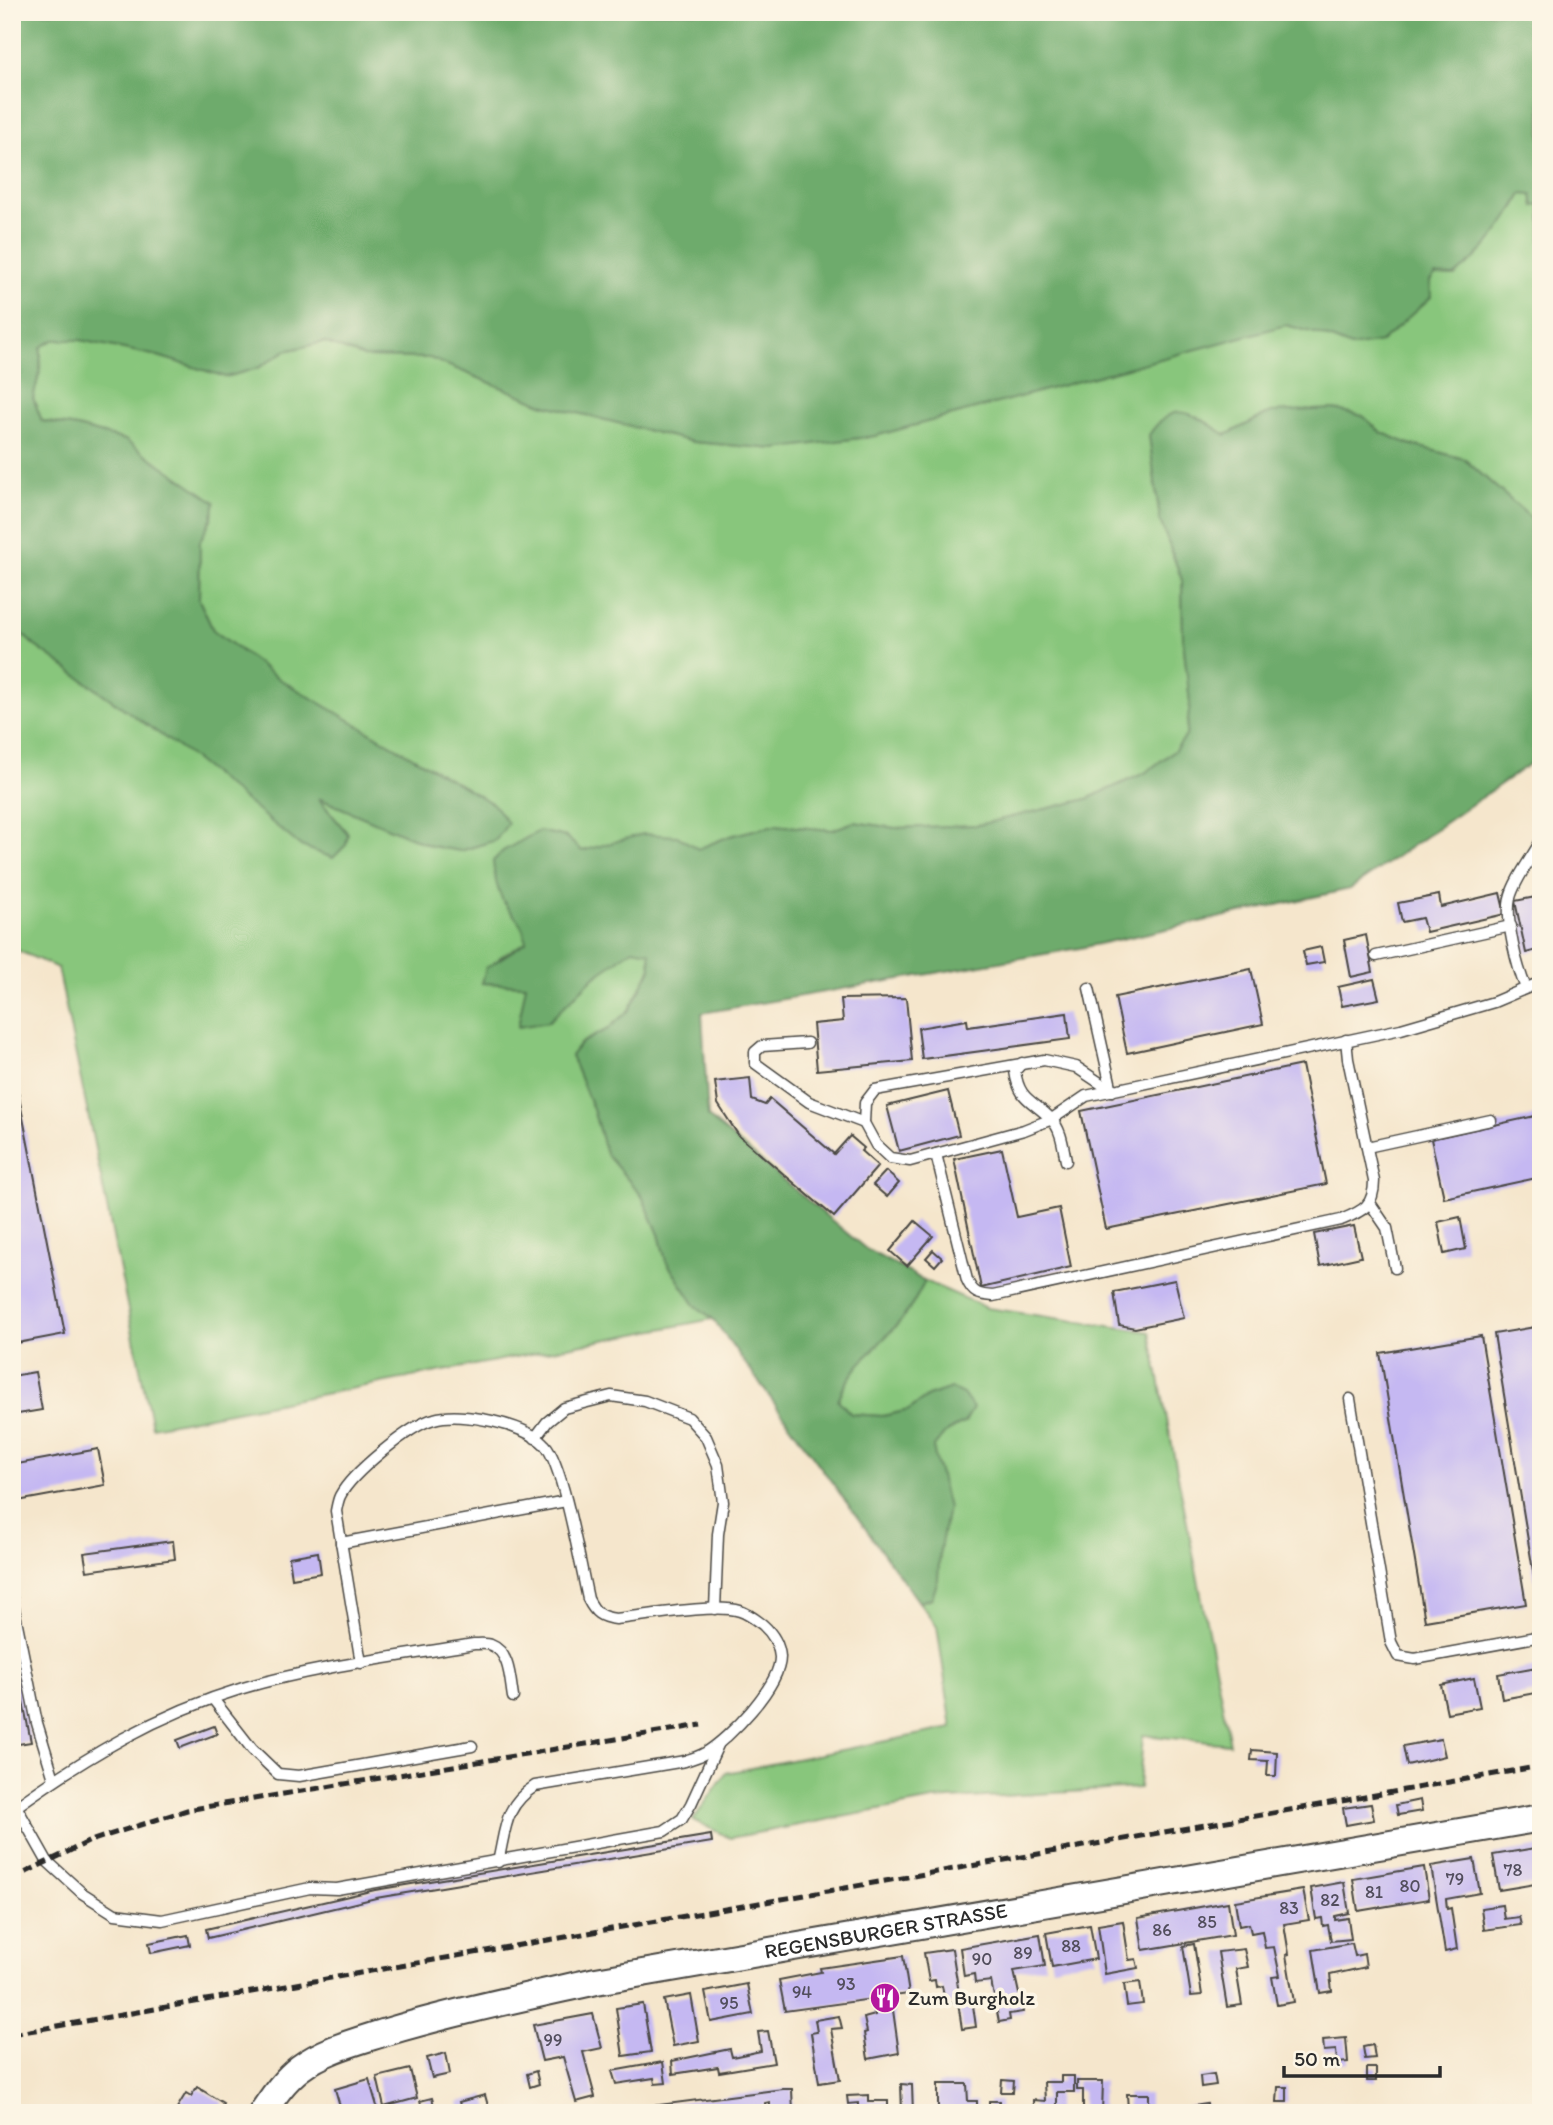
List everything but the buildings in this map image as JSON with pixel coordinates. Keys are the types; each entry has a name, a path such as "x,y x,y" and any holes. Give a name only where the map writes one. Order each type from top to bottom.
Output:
{"main road":[{"name":"REGENSBURGER STRASSE","path":"262,2113 283,2085 300,2069 320,2056 347,2044 487,2005 596,1981 1541,1818"}],"lane":[{"path":"1526,988 1517,968 1510,896 1541,841"},
{"path":"1376,956 1511,926"},
{"path":"1112,1091 1076,1067 1044,1060 875,1090 865,1103 864,1123 876,1145 890,1158 910,1161 1024,1130 1052,1119 1086,1096 1112,1091 1401,1028 1481,1006 1541,982"},
{"path":"1089,988 1112,1091"},
{"path":"936,1154 967,1280 971,1290 978,1295 993,1296 1341,1220 1360,1212 1370,1203 1374,1194 1374,1181 1346,1040"},
{"path":"807,1043 762,1046 755,1052 755,1063 809,1102 864,1123"},
{"path":"1022,1063 1015,1071 1017,1087 1028,1100 1052,1119 1060,1132 1066,1161"},
{"path":"1367,1147 1491,1120"},
{"path":"1370,1203 1387,1228 1395,1268"},
{"path":"535,1438 547,1422 564,1408 611,1396 645,1401 688,1418 706,1437 718,1465 723,1502 718,1534 715,1609"},
{"path":"1350,1399 1391,1642 1398,1656 1415,1659 1541,1636"},
{"path":"361,1663 336,1511 340,1497 351,1481 416,1426 434,1419 459,1416 506,1426 545,1445 553,1459 566,1502 588,1599 594,1612 616,1619 715,1609 737,1610 752,1616 768,1630 777,1644 780,1660 773,1680 752,1709 718,1745 685,1761 535,1786 520,1796 509,1812 498,1862"},
{"path":"341,1543 566,1502"},
{"path":"12,1599 37,1723 54,1779"},
{"path":"513,1697 509,1669 503,1655 492,1645 474,1644 361,1663 244,1688 132,1733 85,1759 14,1806 47,1861 82,1893 115,1914 162,1920 310,1888 337,1889 664,1831 682,1819 718,1745"},
{"path":"213,1699 252,1749 278,1774 299,1776 472,1746"}],"green space":[{"path":"12,12 1541,12 1541,205 1534,206 1532,195 1522,194 1508,218 1484,249 1454,276 1435,275 1430,281 1431,297 1381,342 1351,347 1286,325 875,436 775,449 693,442 542,404 430,358 364,357 324,342 285,351 258,368 226,377 158,356 80,340 53,340 41,347 40,371 33,398 42,421 125,440 215,502 212,517 200,541 199,600 213,630 279,679 493,804 508,823 496,840 460,851 431,846 318,798 348,834 346,845 333,858 301,846 188,754 34,645 12,624"},
{"path":"1522,194 1532,195 1534,206 1541,205 1541,527 1464,459 1409,444 1380,432 1363,416 1271,412 1226,435 1197,416 1149,435 1160,520 1182,580 1183,639 1190,703 1186,736 1174,751 1145,773 1087,799 978,825 895,828 854,822 832,830 774,825 730,836 698,849 677,836 605,845 582,851 566,837 539,831 503,851 493,861 503,900 525,930 526,942 500,957 482,983 527,985 518,1026 548,1022 594,977 634,948 650,952 651,969 629,1010 608,1029 581,1043 571,1056 593,1109 606,1154 642,1196 659,1234 666,1261 695,1305 713,1319 152,1427 58,968 12,948 12,624 34,645 188,754 348,834 317,797 431,846 461,851 496,840 507,822 493,804 279,679 213,630 199,600 200,541 212,517 125,440 42,421 33,398 40,371 41,347 53,340 80,340 158,356 226,377 258,368 285,351 324,342 364,357 430,358 542,404 693,442 775,449 875,436 1286,325 1351,347 1431,288 1430,281 1435,275 1455,276 1516,206"},
{"path":"1333,409 1363,416 1380,432 1409,444 1464,459 1541,527 1541,756 1350,889 1080,948 702,1013 708,1117 866,1249 925,1281 906,1314 850,1377 838,1400 851,1414 883,1416 909,1410 928,1396 951,1388 963,1394 973,1408 965,1422 945,1433 933,1448 948,1508 940,1549 938,1580 932,1598 919,1602 713,1319 695,1305 666,1261 659,1234 642,1196 606,1154 593,1109 571,1056 581,1043 608,1029 629,1010 651,969 650,952 633,949 594,977 548,1022 518,1027 526,985 482,983 486,968 526,942 520,924 500,894 493,861 503,851 539,831 566,837 582,851 643,834 677,836 698,849 730,836 774,825 832,830 854,822 895,828 978,825 1087,799 1145,773 1174,751 1186,736 1190,703 1183,639 1182,580 1160,520 1149,435 1158,423 1176,413 1194,416 1226,435 1271,412"},
{"path":"925,1281 987,1308 1150,1332 1230,1744 1143,1735 1139,1788 933,1800 730,1838 693,1820 726,1773 952,1728 937,1626 919,1602 932,1598 939,1564 940,1503 933,1448 945,1433 965,1422 928,1396 909,1410 883,1416 851,1414 838,1400 858,1366 906,1314"}],"railway":[{"path":"12,1879 90,1841 187,1810 701,1725"},
{"path":"12,2034 1541,1766"}],"place":[{"name":"Zum Burgholz","path":"885,1998"}]}
